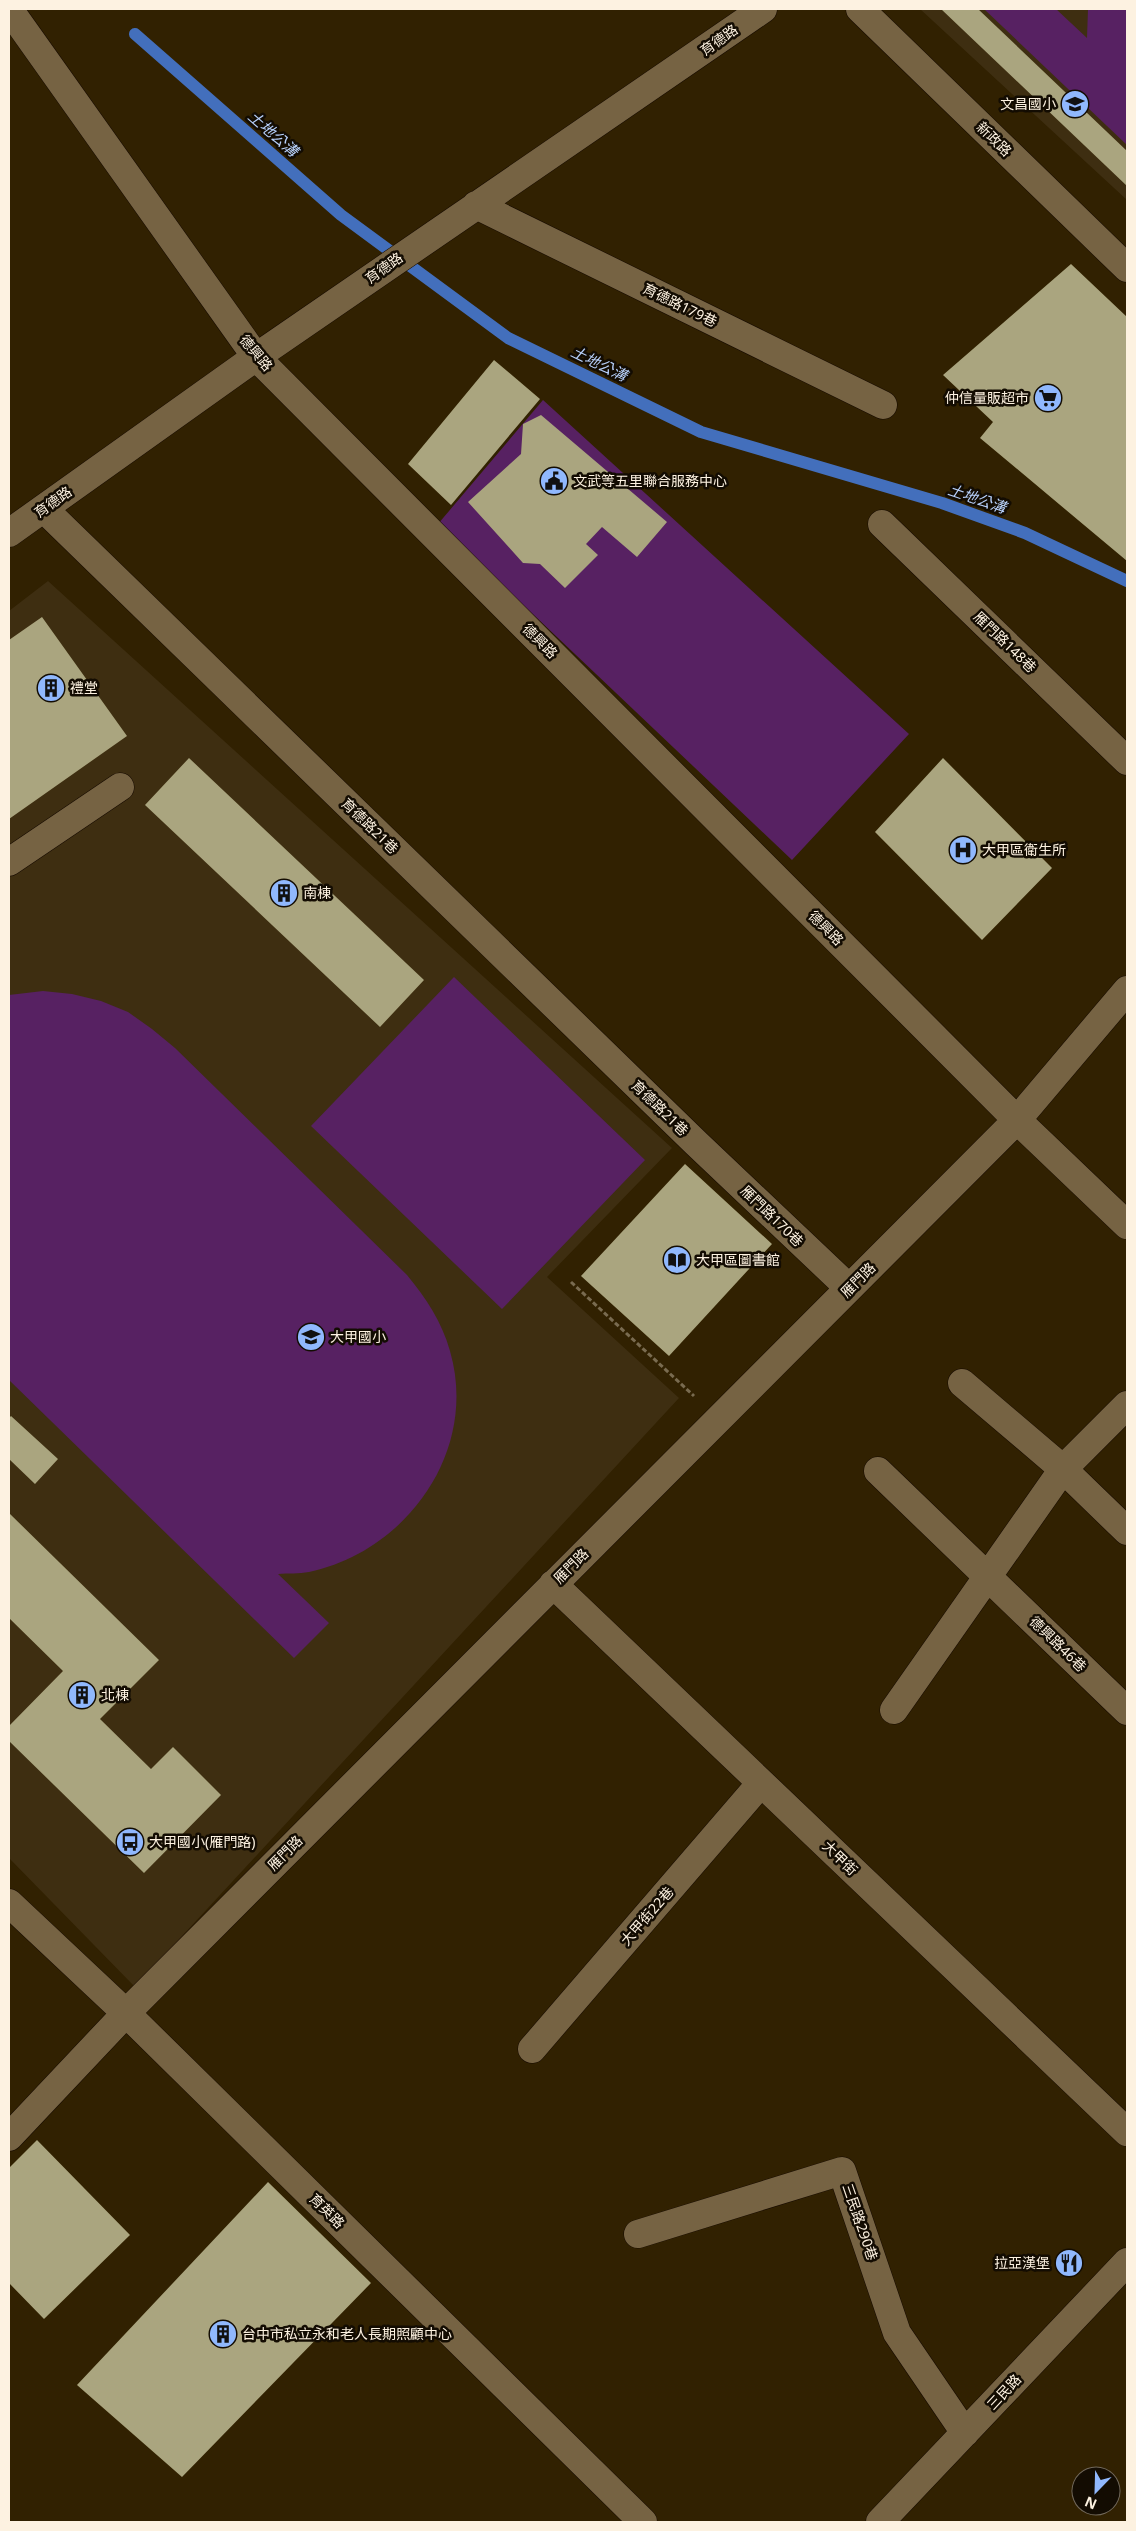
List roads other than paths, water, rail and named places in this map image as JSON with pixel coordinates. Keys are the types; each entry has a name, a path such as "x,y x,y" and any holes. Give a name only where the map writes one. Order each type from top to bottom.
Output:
{"street":[{"name":"德興路","path":"9,9 256,357 1017,1120 1127,1225"},
{"name":"育德路","path":"9,533 256,357 476,205 658,83 763,9"},
{"name":"新政路","path":"860,9 1127,268"},
{"name":"育德路179巷","path":"476,205 883,406"},
{"name":"育德路21巷","path":"44,508 696,1143"},
{"name":"雁門路148巷","path":"882,524 1127,760"},
{"path":"9,862 120,787"},
{"name":"雁門路","path":"9,2136 126,2013 1017,1120 1127,990"},
{"name":"雁門路170巷","path":"696,1143 849,1288"},
{"path":"962,1383 1062,1469 1127,1531"},
{"path":"894,1710 1062,1469 1127,1406"},
{"name":"德興路46巷","path":"878,1471 1127,1711"},
{"name":"大甲街","path":"553,1584 1127,2132"},
{"name":"大甲街22巷","path":"532,2049 761,1783"},
{"name":"育英路","path":"9,1903 126,2013 643,2522"},
{"name":"三民路290巷","path":"638,2234 842,2171 897,2332 965,2433"},
{"name":"三民路","path":"880,2522 1127,2262"}],"waterway":[{"name":"土地公溝","path":"135,34 341,215 508,338 701,432 942,503 1025,533 1127,581"}],"place":[{"name":"文昌國小","path":"1075,104"},
{"name":"仲信量販超市","path":"1048,398"},
{"name":"文武等五里聯合服務中心","path":"554,481"},
{"name":"禮堂","path":"51,688"},
{"name":"大甲區衛生所","path":"963,850"},
{"name":"南棟","path":"284,893"},
{"name":"大甲區圖書館","path":"677,1260"},
{"name":"大甲國小","path":"311,1337"},
{"name":"北棟","path":"82,1695"},
{"name":"大甲國小(雁門路)","path":"130,1842"},
{"name":"拉亞漢堡","path":"1069,2263"},
{"name":"台中市私立永和老人長期照顧中心","path":"223,2334"}]}
